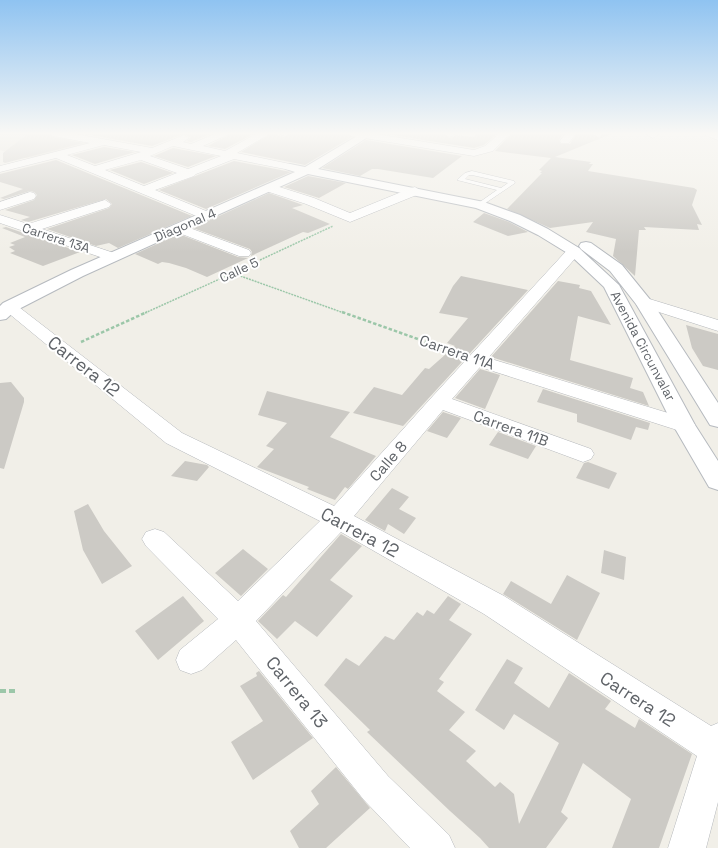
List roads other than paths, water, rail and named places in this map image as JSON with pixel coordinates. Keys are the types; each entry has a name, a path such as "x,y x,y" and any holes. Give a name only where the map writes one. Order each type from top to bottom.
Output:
{"main road":[{"name":"Diagonal 4","path":"3,306 105,255 200,213 279,173"},
{"name":"Diagonal 4","path":"105,255 180,228 200,213 270,188 296,173"},
{"name":"Avenida Circunvalar","path":"340,173 415,191 484,202 536,228 574,251 611,285 684,425 718,481"},
{"name":"Avenida Circunvalar","path":"345,173 523,211 571,234 616,268 643,302 718,420"}],"street":[{"path":"100,173 200,213"},
{"path":"186,173 190,174"},
{"path":"144,190 193,173"},
{"path":"270,188 350,218 415,191"},
{"path":"0,206 30,196"},
{"path":"27,229 105,204"},
{"name":"Carrera 13A","path":"0,219 105,255"},
{"path":"180,228 248,258"},
{"name":"Calle 8","path":"191,660 238,620 338,519 439,401 574,251"},
{"path":"643,302 718,326"},
{"name":"Carrera 12","path":"3,306 64,349 174,438 338,519 494,604 717,747"},
{"name":"Carrera 11A","path":"477,360 684,425"},
{"name":"Carrera 11B","path":"439,401 583,454"},
{"name":"Carrera 13","path":"156,539 238,620 376,788 436,848"},
{"path":"686,848 717,747"}],"lane":[{"path":"484,202 503,190 512,182 467,174 460,180 503,190"}]}
